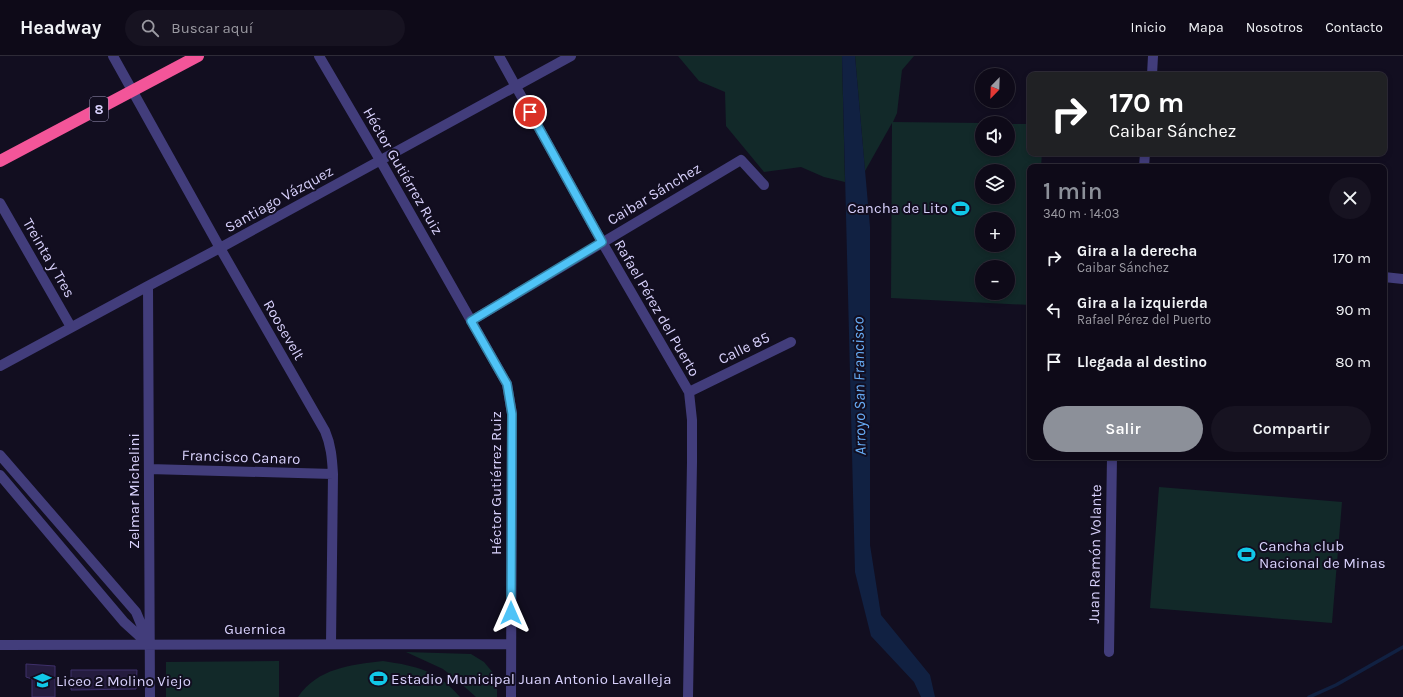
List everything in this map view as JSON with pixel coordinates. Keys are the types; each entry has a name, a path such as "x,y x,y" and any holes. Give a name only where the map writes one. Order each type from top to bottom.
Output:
{"highway":[{"name":"8","path":"0,161 198,56"}],"street":[{"name":"Roosevelt","path":"113,56 220,248 325,431 331,449 333,474 331,644"},
{"name":"Héctor Gutiérrez Ruiz","path":"319,56 380,160 507,384 512,414 511,697"},
{"name":"Rafael Pérez del Puerto","path":"498,56 602,242 689,392 692,420 692,483 688,697"},
{"name":"Santiago Vázquez","path":"0,366 220,248 571,56"},
{"path":"1152,72 1153,56"},
{"name":"Caibar Sánchez","path":"471,321 740,160 764,184"},
{"name":"Treinta y Tres","path":"0,203 71,327"},
{"path":"1387,277 1403,279"},
{"name":"Zelmar Michelini","path":"148,286 150,697"},
{"name":"Calle 85","path":"689,392 791,342"},
{"path":"0,455 136,612 150,644"},
{"name":"Juan Ramón Volante","path":"1109,652 1112,460"},
{"name":"Francisco Canaro","path":"149,469 333,474"},
{"path":"0,475 124,622 150,644"},
{"path":"58,544 68,534"},
{"name":"Guernica","path":"0,645 511,644"}],"green space":[{"path":"678,56 842,56 845,182 824,177 801,167 764,172 726,126 725,92 699,81"},
{"name":"Cancha de Lito","path":"855,56 914,56 902,70 897,113 893,122 975,123 975,156 1015,156 1015,124 1027,124 1027,156 1042,156 1041,164 1027,164 1027,305 891,298 892,123 865,171"},
{"name":"Cancha club Nacional de Minas","path":"1159,487 1342,502 1332,623 1150,608"},
{"path":"406,652 471,654 484,662 494,674 497,686 497,697 476,697 443,669"},
{"path":"279,661 279,697 166,697 166,662"},
{"name":"Estadio Municipal Juan Antonio Lavalleja","path":"383,661 416,667 434,675 443,681 460,697 298,697 306,687 325,674 359,664"}],"water":[{"name":"Arroyo San Francisco","path":"842,56 855,56 870,227 870,545 881,615 930,675 935,697 921,697 914,682 871,636 855,572"}],"building":[{"path":"26,664 55,666 55,697 32,697 32,679 26,677"},
{"path":"71,670 137,670 136,689 71,690"}],"waterway":[{"path":"1309,697 1336,685 1403,647"}],"place":[{"name":"Cancha de Lito","path":"961,208"},
{"name":"Cancha club Nacional de Minas","path":"1246,555"},
{"name":"Estadio Municipal Juan Antonio Lavalleja","path":"378,679"},
{"name":"Liceo 2 Molino Viejo","path":"43,681"}],"route":[{"path":"511,613 512,414 507,384 471,321 602,242 530,112"}]}
